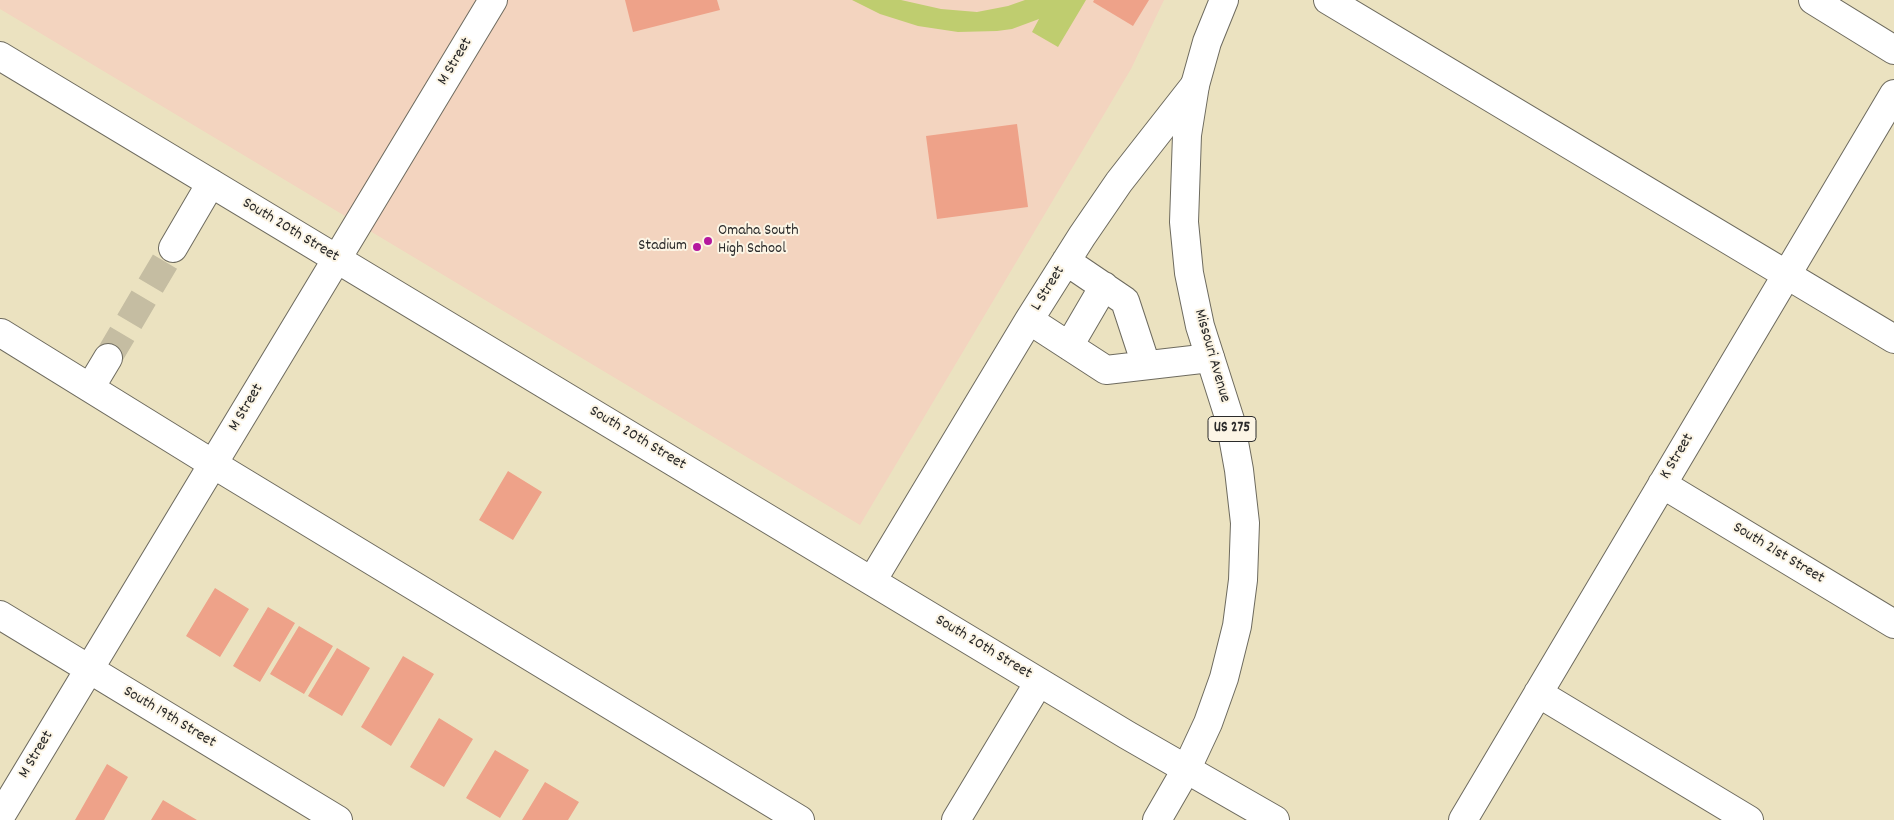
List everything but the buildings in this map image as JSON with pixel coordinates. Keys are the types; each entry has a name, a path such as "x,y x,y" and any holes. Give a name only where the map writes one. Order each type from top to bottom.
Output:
{"street":[{"name":"M Street","path":"0,817 493,0"},
{"name":"L Street","path":"872,581 1066,261 1119,182 1195,85 1207,42 1224,0"},
{"path":"1328,0 1894,340"},
{"path":"1813,0 1894,50"},
{"name":"South 20th Street","path":"0,56 1127,735 1275,820"},
{"name":"Missouri Avenue","path":"1157,820 1187,768 1208,723 1224,678 1238,626 1243,580 1245,523 1239,470 1230,420 1200,326 1189,273 1184,222 1187,135 1195,85"},
{"name":"K Street","path":"1463,820 1894,94"},
{"path":"173,248 211,183"},
{"path":"1066,261 1125,301 1146,365"},
{"path":"1069,346 1104,286"},
{"path":"1029,320 1106,370 1210,358"},
{"path":"1,333 213,464 800,820"},
{"path":"90,388 108,358"},
{"name":"South 21st Street","path":"1662,484 1894,624"},
{"name":"South 19th Street","path":"0,615 338,820"},
{"path":"956,820 1039,682"},
{"path":"1538,693 1750,820"}],"shaded area":[{"name":"Omaha South High School","path":"0,0 1164,0 1131,69 860,525 0,9"}],"green space":[{"path":"852,0 901,0 941,9 977,12 1008,6 1025,0 1086,0 1058,47 1032,32 1039,19 1012,29 958,32 918,26 880,14"}],"tunnel":[{"path":"108,358 173,248"}],"place":[{"name":"Omaha South High School","path":"708,241"},
{"name":"Stadium","path":"697,247"}]}
